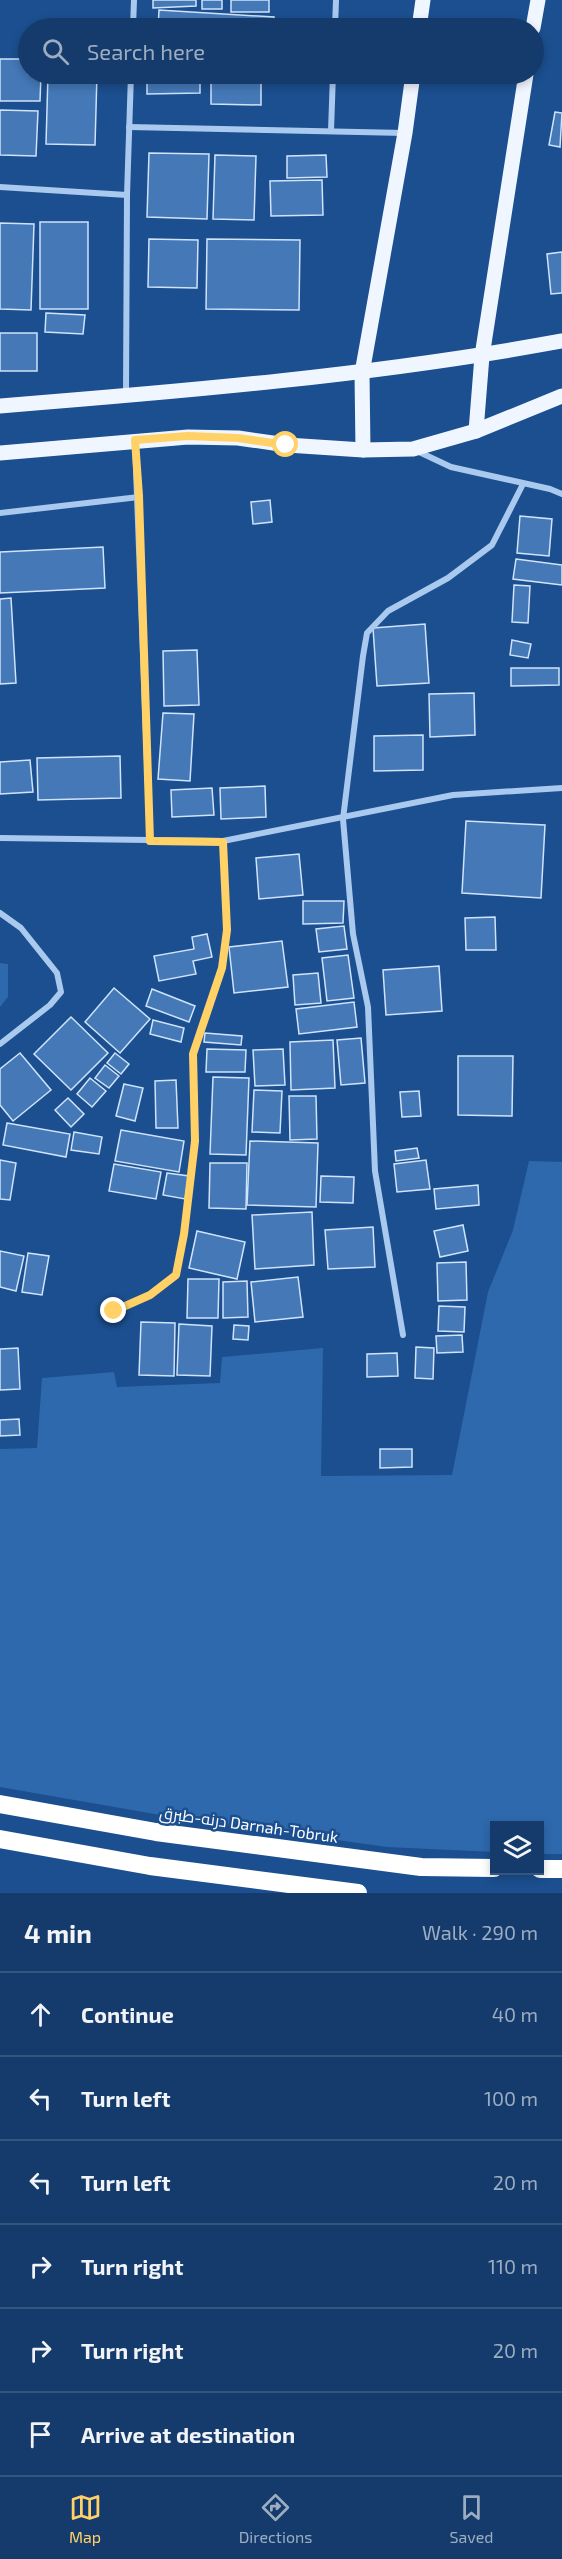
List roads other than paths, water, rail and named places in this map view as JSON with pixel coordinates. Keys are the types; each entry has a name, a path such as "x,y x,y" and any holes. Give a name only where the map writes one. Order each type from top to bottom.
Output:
{"highway":[{"name":"درنه-طبرق Darnah-Tobruk","path":"0,1804 156,1832 421,1867 490,1868"},
{"path":"0,1839 150,1866 358,1893"},
{"path":"544,1869 562,1869"}],"main road":[{"path":"420,18 423,0"},
{"path":"535,18 538,0"},
{"path":"363,450 362,373 412,84"},
{"path":"476,431 482,356 524,84"},
{"path":"0,406 362,373 482,356 562,341"},
{"path":"0,453 188,436 238,438 286,445 363,450 413,449 476,431 562,396"}],"street":[{"path":"133,18 134,0"},
{"path":"335,18 336,0"},
{"path":"126,396 127,195 131,84"},
{"path":"331,131 333,84"},
{"path":"129,127 405,133"},
{"path":"0,187 127,195"},
{"path":"135,440 139,496 150,841"},
{"path":"413,449 451,467 550,489 562,494"},
{"path":"403,1335 375,1171 368,1007 353,934 343,819 367,633 388,611 447,578 492,545 523,484"},
{"path":"0,513 139,496"},
{"path":"0,838 223,842 453,795 562,788"},
{"path":"114,1311 150,1295 176,1275 184,1234 195,1141 193,1054 222,968 227,930 223,842"},
{"path":"0,913 21,928 57,973 61,992 50,1005 0,1044"}]}
